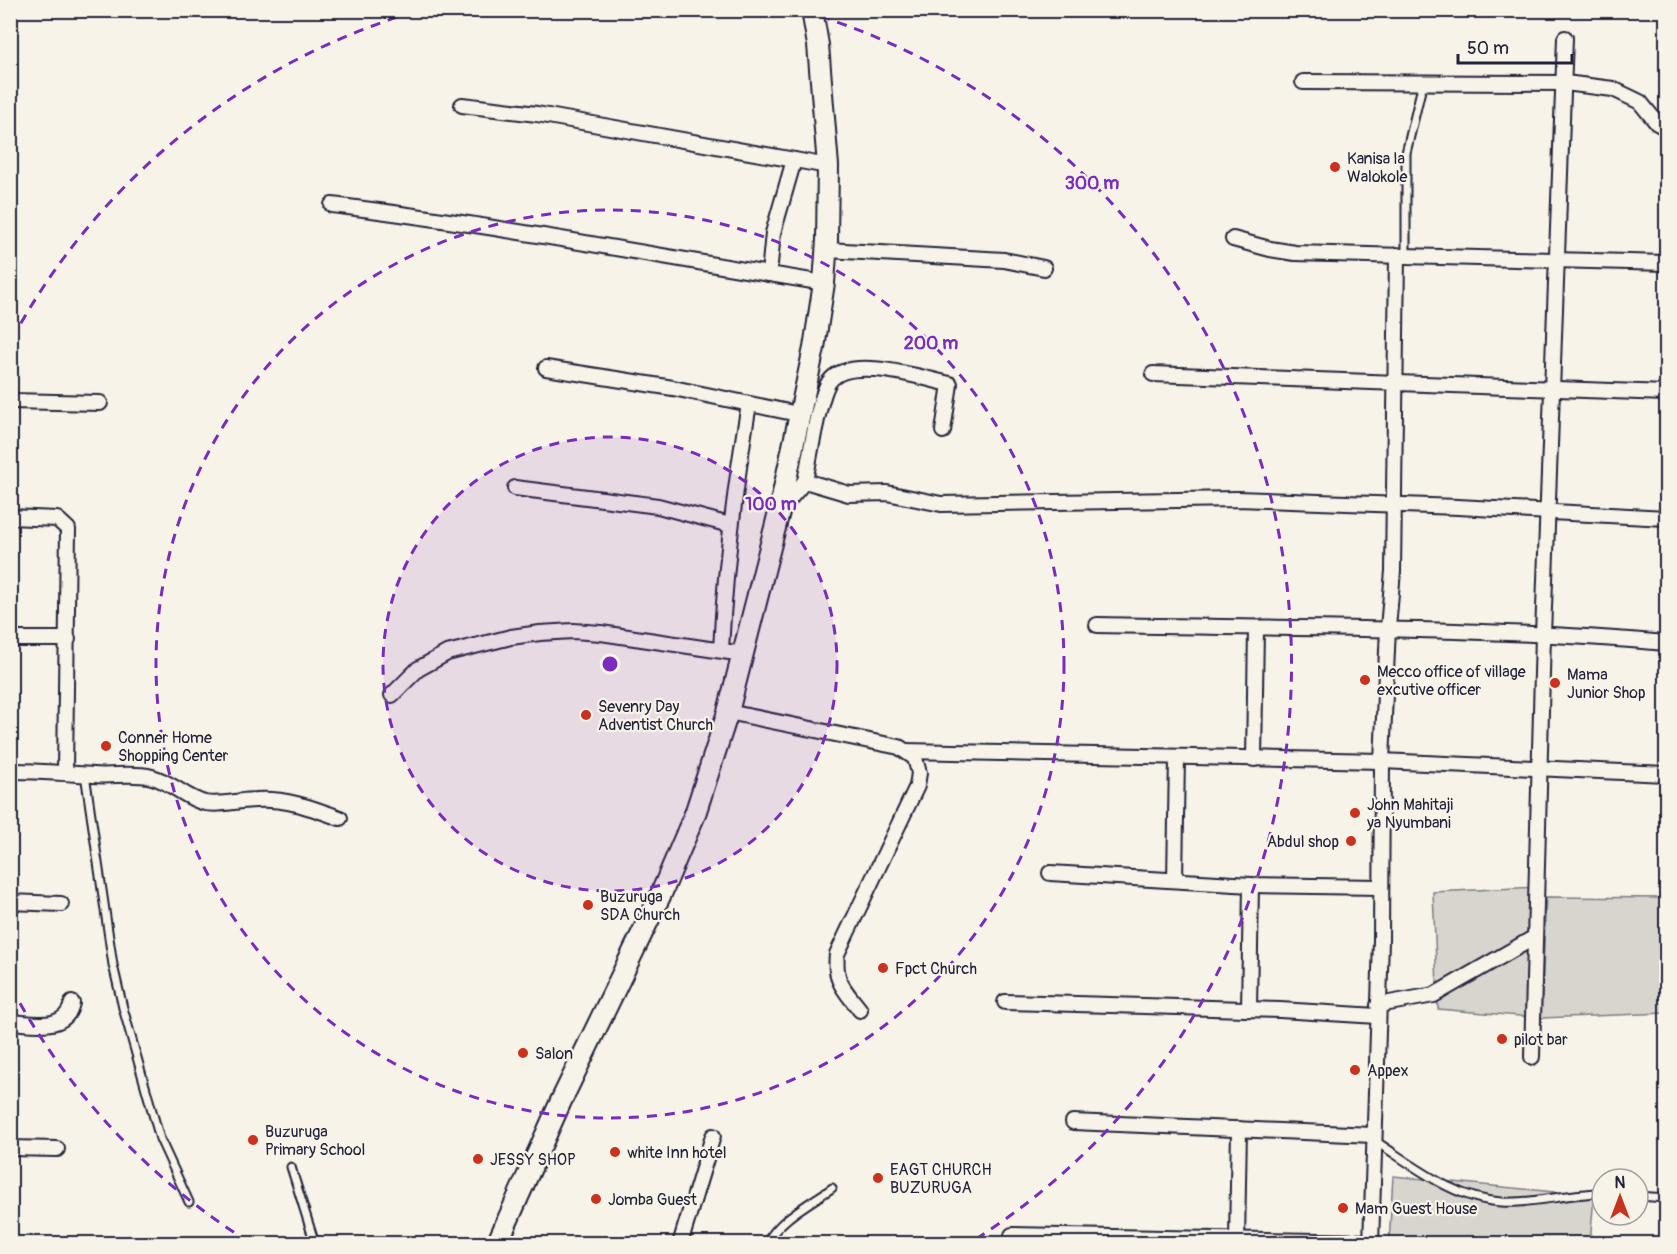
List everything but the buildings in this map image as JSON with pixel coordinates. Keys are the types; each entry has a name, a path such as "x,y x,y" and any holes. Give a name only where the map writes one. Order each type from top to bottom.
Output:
{"main road":[{"path":"497,1244 561,1101 661,894 695,814 728,712 779,512 824,283 827,250 828,166 818,45 812,10"}],"street":[{"path":"1532,1057 1543,635 1565,38"},
{"path":"1303,82 1565,83 1613,89 1640,102 1657,123 1666,128"},
{"path":"462,105 537,114 828,166"},
{"path":"769,274 773,233 794,160"},
{"path":"332,205 551,237 824,283"},
{"path":"1233,239 1295,253 1666,263"},
{"path":"827,250 984,258 1044,268"},
{"path":"1012,1235 1371,1243 1381,941 1382,761 1388,628 1392,595 1401,255"},
{"path":"546,368 798,414"},
{"path":"779,512 805,481 824,397 829,382 837,374 862,368 950,384 943,430"},
{"path":"1153,374 1666,393"},
{"path":"10,401 100,403"},
{"path":"721,651 724,575 749,404"},
{"path":"805,481 849,494 888,493 941,504 1238,499 1666,518"},
{"path":"515,488 658,506 730,525"},
{"path":"10,518 57,519 68,530 65,771"},
{"path":"1097,625 1256,629 1388,628 1666,643"},
{"path":"1254,759 1256,629"},
{"path":"392,695 418,669 447,653 511,637 573,631 742,654"},
{"path":"10,639 68,639"},
{"path":"728,712 899,747 915,758 919,773 917,786 837,954 836,969 839,983 860,1010"},
{"path":"905,751 1382,761 1539,766 1666,774"},
{"path":"1175,880 1177,758"},
{"path":"10,771 126,773 148,776 162,779 192,798 206,803 275,800 298,804 340,818"},
{"path":"1050,873 1251,885 1380,887"},
{"path":"1249,1009 1251,885"},
{"path":"10,902 61,904"},
{"path":"1005,1002 1378,1010 1434,995 1535,938"},
{"path":"10,1022 57,1023 70,1013 72,1003"},
{"path":"1073,1122 1373,1137"},
{"path":"1237,1240 1239,1130"},
{"path":"680,1244 713,1136"},
{"path":"10,1148 57,1149"}],"lane":[{"path":"1401,255 1406,153 1423,82"},
{"path":"85,774 110,951 123,1008 160,1138 189,1202"},
{"path":"1373,1137 1417,1168 1474,1199 1502,1202 1527,1201 1590,1193"},
{"path":"291,1167 315,1244"},
{"path":"766,1244 771,1234 795,1212 832,1188"},
{"path":"1650,1197 1666,1198"}],"shaded area":[{"path":"1539,887 1531,1017 1438,1009 1433,892"},
{"path":"1546,897 1666,898 1666,1013 1541,1018"},
{"path":"1393,1176 1590,1196 1590,1243 1389,1244"}],"place":[{"name":"Kanisa la Walokole","path":"1335,167"},
{"name":"Mecco office of village excutive officer","path":"1365,680"},
{"name":"Mama Junior Shop","path":"1555,683"},
{"name":"Sevenry Day Adventist Church","path":"586,715"},
{"name":"Conner Home Shopping Center","path":"106,746"},
{"name":"John Mahitaji ya Nyumbani","path":"1355,813"},
{"name":"Abdul shop","path":"1351,841"},
{"name":"Buzuruga SDA Church","path":"588,905"},
{"name":"Fpct Church","path":"883,968"},
{"name":"pilot bar","path":"1502,1039"},
{"name":"Salon","path":"523,1053"},
{"name":"Appex","path":"1355,1070"},
{"name":"Buzuruga Primary School","path":"253,1140"},
{"name":"white Inn hotel","path":"615,1152"},
{"name":"JESSY SHOP","path":"478,1159"},
{"name":"EAGT CHURCH BUZURUGA","path":"878,1178"},
{"name":"Jomba Guest","path":"596,1199"},
{"name":"Mam Guest House","path":"1343,1208"}]}
